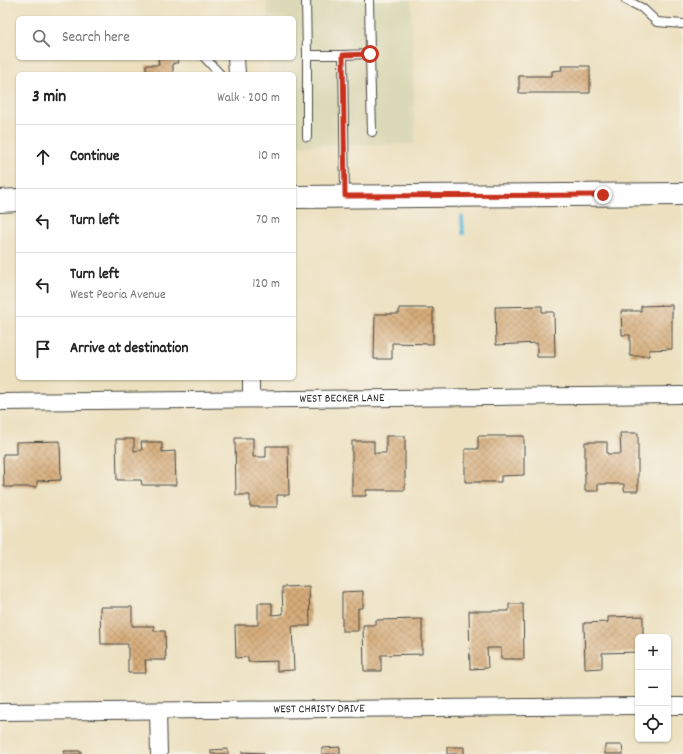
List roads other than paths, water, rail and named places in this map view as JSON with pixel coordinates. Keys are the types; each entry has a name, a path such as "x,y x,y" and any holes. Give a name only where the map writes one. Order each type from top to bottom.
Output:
{"main road":[{"path":"296,197 683,194"},
{"path":"0,201 16,200"}],"street":[{"path":"236,60 237,72"},
{"path":"251,380 251,399"},
{"name":"WEST BECKER LANE","path":"0,402 683,395"},
{"name":"WEST CHRISTY DRIVE","path":"0,712 635,706"},
{"path":"671,706 683,706"},
{"path":"158,711 159,754"}],"lane":[{"path":"306,0 307,137"},
{"path":"369,0 372,132"},
{"path":"626,0 642,8 657,22 683,24"},
{"path":"307,55 370,54"},
{"path":"343,55 345,196"},
{"path":"207,60 218,72"}],"waterway":[{"path":"462,217 463,233"}]}
